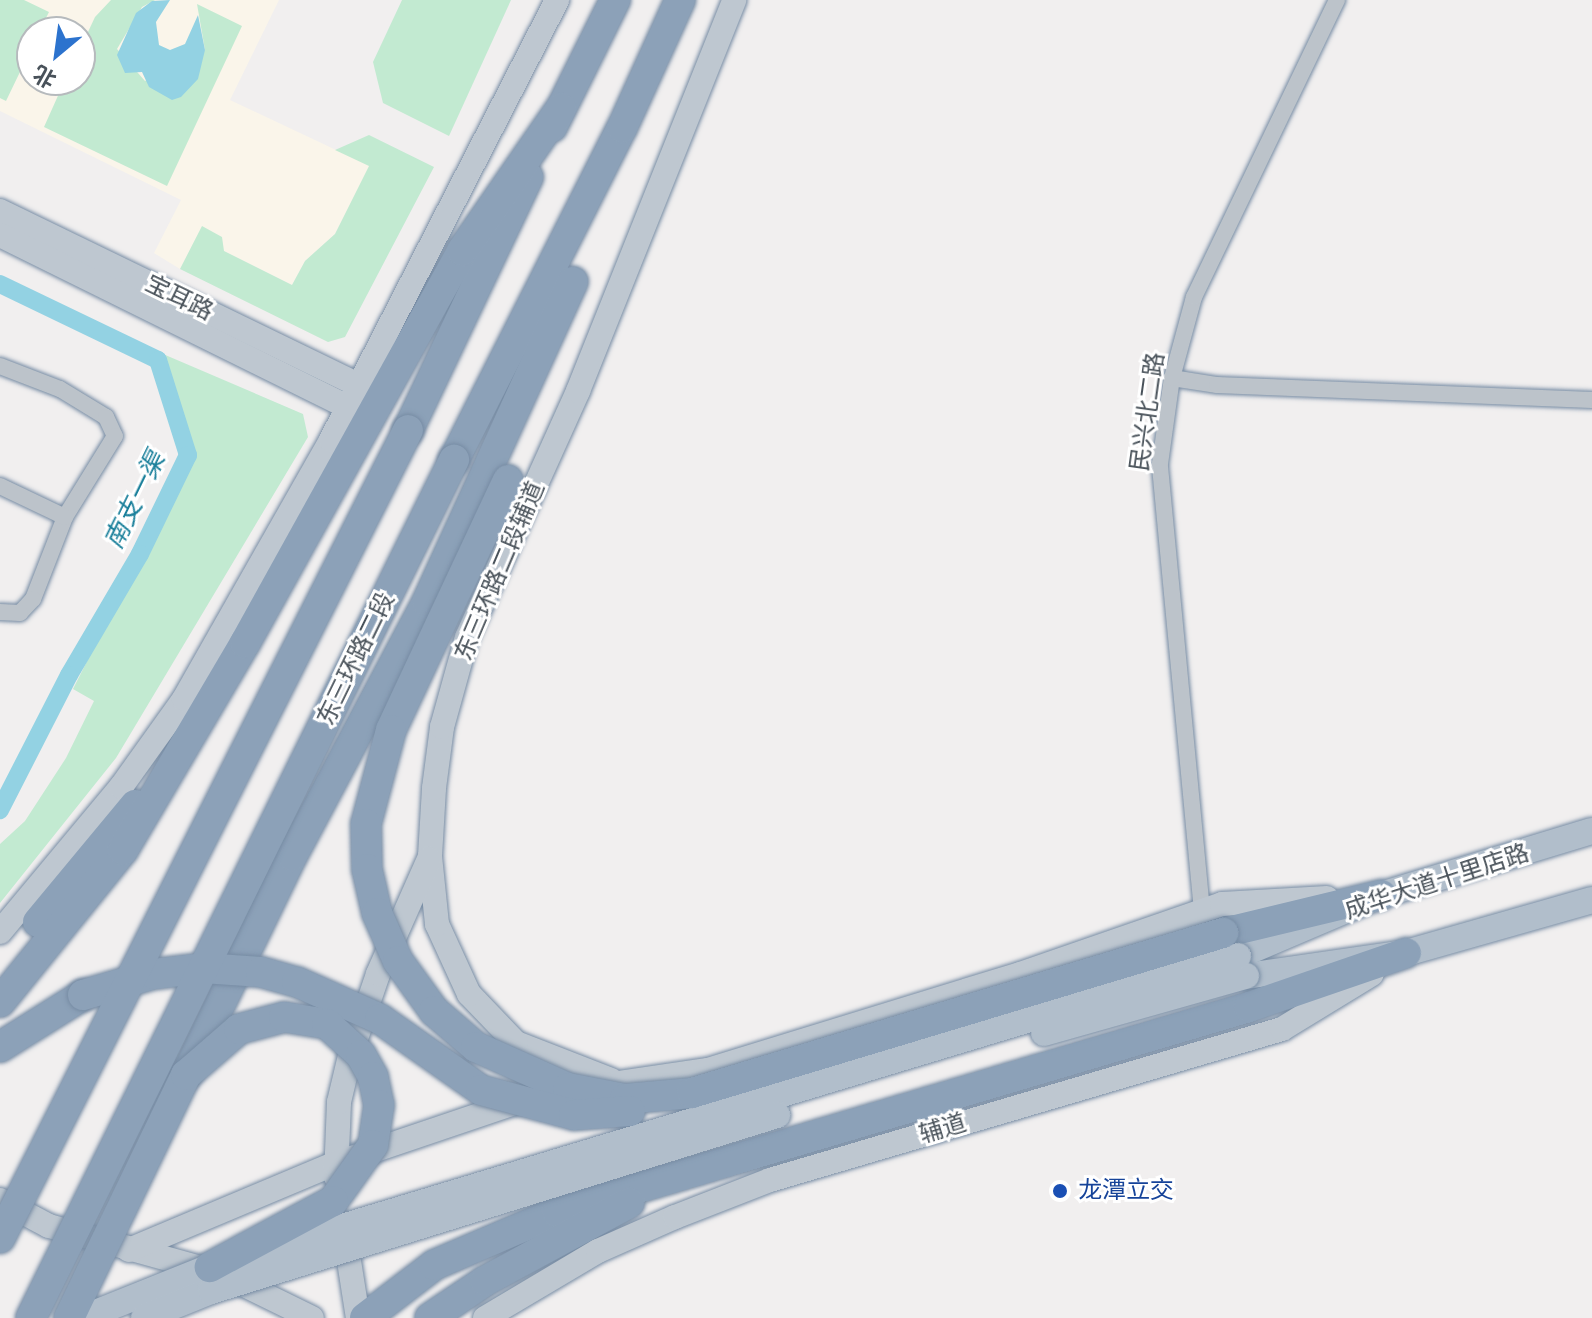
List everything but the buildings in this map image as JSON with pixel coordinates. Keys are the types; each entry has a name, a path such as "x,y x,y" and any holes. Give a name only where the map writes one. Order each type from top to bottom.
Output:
{"highway":[{"path":"0,1238 408,430 615,0"},
{"name":"东三环路二段","path":"31,1318 454,460 622,128 680,0"},
{"path":"0,1002 123,850 184,750 358,403 561,108"},
{"path":"622,128 573,282 497,479 391,730 375,780 366,824 367,869 377,913 398,961 425,998 476,1047 568,1088 625,1099 692,1093"},
{"path":"69,1318 186,1075 497,479"},
{"path":"0,970 108,835 184,750"},
{"path":"0,1047 83,995 154,974 203,968 247,971 297,982 380,1019 481,1090 574,1115 632,1111 692,1093 1236,955 1381,895"},
{"path":"365,1318 434,1265 492,1236 677,1176 1249,1007 1406,953"},
{"path":"186,1075 239,1029 284,1017 327,1024 343,1035 373,1077 379,1105 373,1145 333,1201 210,1267"},
{"path":"430,1318 485,1281 677,1176"}],"main road":[{"path":"0,932 121,787 184,699 358,403 557,0"},
{"name":"东三环路二段辅道","path":"615,1081 547,1059 490,1021 469,994 437,924 430,856 442,727 467,637 578,391 734,0"},
{"name":"宝耳路","path":"0,211 358,403"},
{"name":"宝耳路","path":"0,235 358,403"},
{"name":"成华大道十里店路","path":"1381,895 1592,831"},
{"path":"358,1318 334,1164 350,1056 378,974 430,856"},
{"path":"129,1250 334,1164 500,1105 615,1081 708,1070 1222,904 1381,895"},
{"name":"成华大道十里店路","path":"1236,955 1406,953 1592,900"},
{"name":"辅道","path":"485,1318 598,1251 770,1180 1282,1029 1406,953"},
{"path":"83,1318 210,1267 1236,955"},
{"path":"144,1318 211,1291 896,1076 1236,955"},
{"path":"0,1200 49,1226 222,1274 312,1318"}],"street":[{"name":"民兴北二路","path":"1202,911 1160,464 1172,378 1194,297 1337,0"},
{"path":"0,366 60,389 106,417 115,436 65,517 33,599 20,613 0,612"},
{"path":"1172,378 1217,385 1592,400"},
{"path":"0,486 65,517"}],"shaded area":[{"path":"0,0 279,0 230,100 370,166 335,234 305,261 292,285 224,251 202,227 180,269 154,253 181,200 0,111"}],"green space":[{"path":"0,0 24,0 49,12 47,16 16,16 16,80 6,101 0,98"},
{"path":"111,0 155,0 142,7 117,49 145,81 205,50 197,4 242,26 167,186 44,127 58,96 96,96 96,16"},
{"path":"402,0 511,0 449,136 383,103 373,62"},
{"path":"369,135 434,167 345,337 328,342 180,269 202,226 222,237 224,251 292,285 305,261 335,234 369,166 335,150"},
{"path":"163,354 303,414 308,437 116,758 0,903 0,844 25,821 66,758 94,701 73,689 194,450"}],"water":[{"path":"170,0 156,22 159,45 170,50 185,44 198,15 205,50 198,79 181,97 172,100 149,87 142,72 125,73 117,55 136,13 152,1"}],"waterway":[{"name":"南支一渠","path":"0,284 158,360 188,455 140,554 69,675 0,810"}],"place":[{"name":"龙潭立交","path":"1060,1191"}]}
